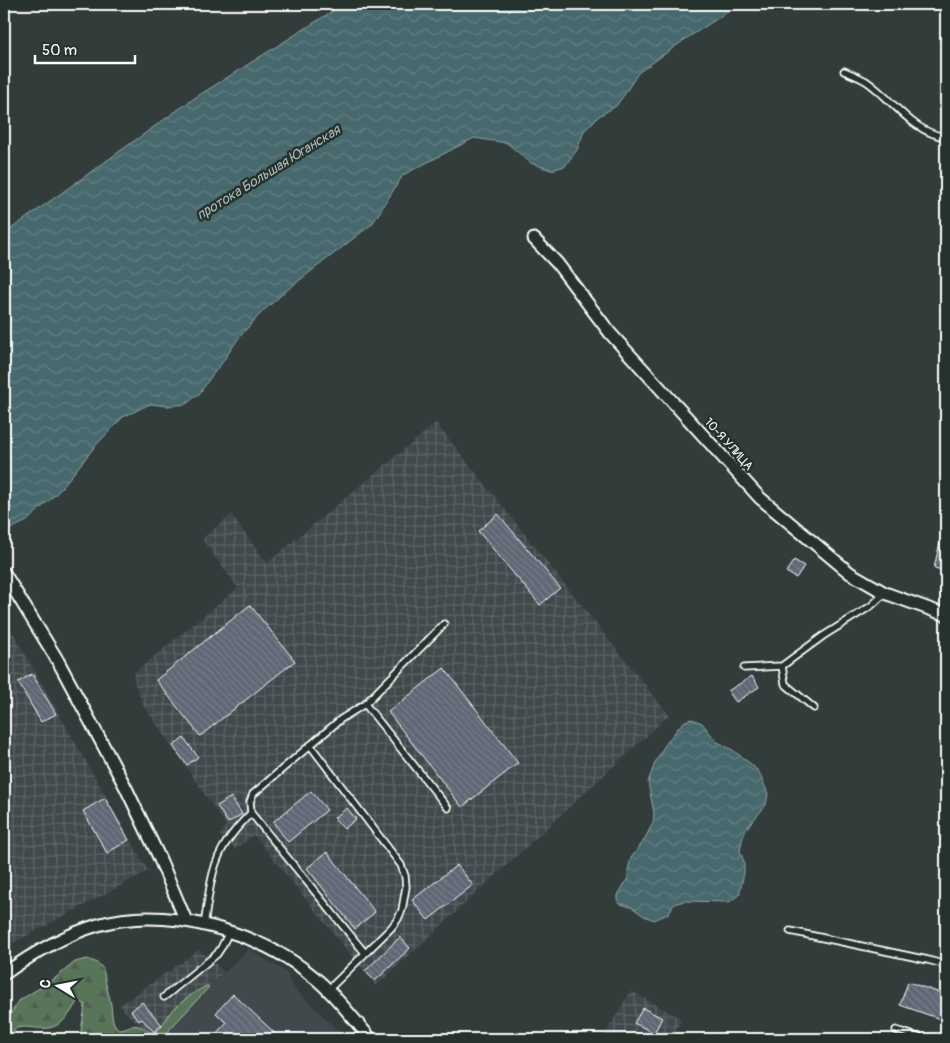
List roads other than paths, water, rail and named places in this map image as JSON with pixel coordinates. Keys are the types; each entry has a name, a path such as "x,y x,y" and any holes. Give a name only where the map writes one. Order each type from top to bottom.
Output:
{"street":[{"name":"10-Я УЛИЦА","path":"534,239 557,263 610,333 760,498 850,573 885,593 946,615"},
{"path":"4,573 58,661 126,788 159,857 186,921"},
{"path":"4,974 25,959 67,937 98,925 124,920 186,921 258,942 300,966 328,990 371,1039"}],"lane":[{"path":"844,71 866,81 920,128 946,137"},
{"path":"744,668 782,666 823,636 871,606 885,593"},
{"path":"365,952 251,813 250,802 253,794 310,745 341,719 365,704 444,624"},
{"path":"782,666 786,684 814,708"},
{"path":"365,704 448,808"},
{"path":"310,745 400,865 405,876 406,887 402,910 398,919 328,990"},
{"path":"204,925 215,865 227,842 251,813"},
{"path":"790,931 946,965"},
{"path":"164,997 216,954 229,932"},
{"path":"896,1030 924,1039"}],"water":[{"name":"протока Большая Юганская","path":"344,4 736,4 638,73 616,106 599,116 584,131 577,150 565,166 551,170 531,163 507,143 474,138 403,175 372,224 263,311 240,336 199,394 186,404 168,406 150,404 123,417 97,444 58,492 27,521 4,532 4,234 193,99"},
{"path":"692,719 702,723 716,741 734,751 759,772 768,794 766,805 746,829 742,840 740,851 744,862 744,873 739,895 729,902 684,901 674,904 668,914 654,920 633,908 618,903 618,895 628,878 631,858 643,842 653,823 654,813 648,782 655,763 665,745 678,728 685,721"}]}
